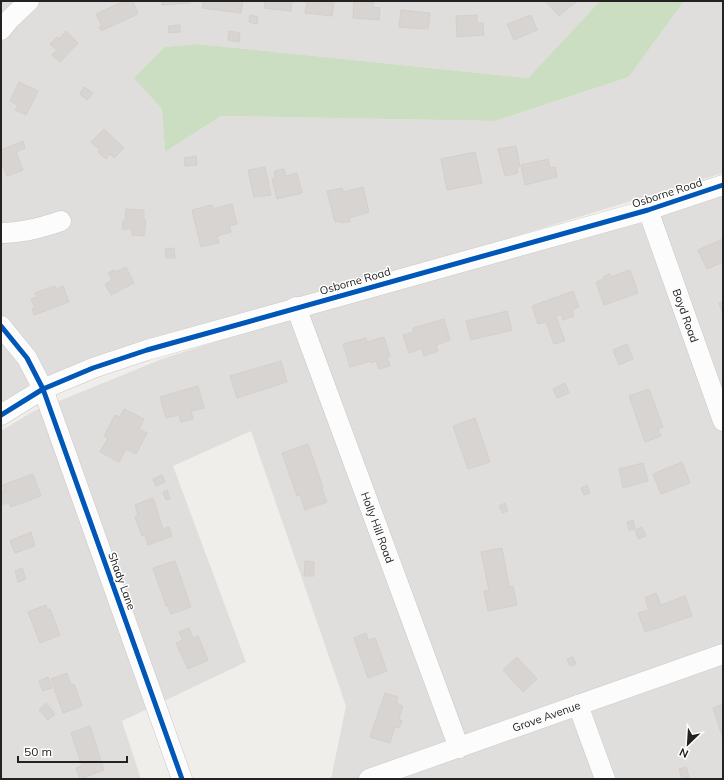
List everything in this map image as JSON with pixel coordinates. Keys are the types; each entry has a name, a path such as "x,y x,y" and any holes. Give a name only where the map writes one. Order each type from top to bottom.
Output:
{"street":[{"path":"1,30 29,1"},
{"name":"Osborne Road","path":"1,415 43,389 93,368 147,350 296,307 648,210 723,185"},
{"name":"Boyd Road","path":"648,210 723,421"},
{"path":"1,233 12,233 37,229 61,221"},
{"name":"Holly Hill Road","path":"296,307 459,748"},
{"name":"Shady Lane","path":"1,326 26,358 43,389 182,779"},
{"name":"Grove Avenue","path":"369,779 723,654"},
{"path":"578,705 604,779"}],"shaded area":[{"path":"1,1 600,1 528,78 197,44 165,47 135,78 162,109 165,152 221,116 495,121 629,77 684,1 723,1 723,173 185,337 1,414"},
{"path":"723,179 723,779 331,779 346,706 251,431 173,466 246,662 122,721 141,779 1,779 1,431 32,412 162,359"}],"green space":[{"path":"600,1 684,1 629,77 495,121 221,116 165,152 162,109 134,78 165,47 197,44 528,78"}],"building":[{"path":"124,1 133,1 138,14 101,31 99,27 102,26 96,14"},
{"path":"162,1 190,1 190,3 162,5"},
{"path":"203,1 243,1 241,13 202,8"},
{"path":"265,1 292,1 291,11 264,8"},
{"path":"307,1 328,1 328,3 334,3 332,16 305,13"},
{"path":"354,1 374,3 373,7 380,8 379,20 353,18"},
{"path":"549,1 577,1 559,16 547,3"},
{"path":"401,10 430,13 428,29 399,27"},
{"path":"250,15 258,17 257,24 249,22"},
{"path":"477,15 477,23 483,23 484,35 457,37 456,16"},
{"path":"531,15 537,30 514,40 507,24"},
{"path":"180,25 180,32 169,33 168,26"},
{"path":"66,31 78,43 60,62 52,55 57,50 50,44 57,37 59,39"},
{"path":"229,31 240,33 239,42 228,40"},
{"path":"19,82 38,91 26,115 15,110 18,105 10,101"},
{"path":"84,87 93,93 87,100 80,94"},
{"path":"104,129 124,148 114,158 110,154 106,159 98,152 100,150 91,142"},
{"path":"23,141 25,148 16,152 23,170 7,176 3,166 1,166 1,156 3,155 1,150"},
{"path":"516,146 520,166 517,167 518,173 505,176 498,149"},
{"path":"475,152 482,183 447,190 441,159"},
{"path":"196,156 197,165 185,166 184,158"},
{"path":"548,159 550,168 555,167 557,177 525,185 521,165"},
{"path":"265,167 271,195 254,197 248,170"},
{"path":"284,169 286,176 297,173 302,193 277,199 272,179 275,178 274,171"},
{"path":"363,187 369,212 349,218 350,221 341,223 340,221 335,222 327,191 342,188 343,192"},
{"path":"232,204 237,224 229,226 231,232 217,236 219,243 201,247 192,210 212,205 213,209"},
{"path":"126,209 144,210 144,220 146,220 144,236 132,235 132,229 122,229 123,221 125,221"},
{"path":"723,239 723,262 707,269 698,250"},
{"path":"174,248 175,258 166,258 165,249"},
{"path":"126,267 134,283 111,295 105,284 112,280 108,273 114,270 115,272"},
{"path":"630,270 638,293 604,305 596,282 604,279 603,277 610,274 611,277"},
{"path":"55,286 56,289 63,286 69,302 34,315 32,309 35,308 31,299 37,297 35,293"},
{"path":"573,291 579,307 572,310 574,316 563,320 561,314 556,316 565,341 554,344 546,322 538,324 532,306"},
{"path":"723,301 723,315 719,303"},
{"path":"507,311 512,330 471,340 466,321"},
{"path":"444,319 450,340 436,345 438,351 424,356 422,348 409,353 403,335 414,332 413,328"},
{"path":"384,337 390,356 387,357 390,366 379,369 376,361 371,363 370,361 350,367 343,344 366,338 367,342"},
{"path":"627,344 633,359 619,365 613,350"},
{"path":"281,361 287,382 237,398 230,376"},
{"path":"565,383 569,393 557,398 553,389"},
{"path":"198,386 204,408 191,411 193,419 181,422 179,415 166,418 160,397"},
{"path":"649,389 663,427 658,429 661,436 645,442 629,396"},
{"path":"124,409 144,419 139,429 147,433 136,454 126,449 119,462 100,452 108,438 104,436 115,415 120,417"},
{"path":"475,418 490,462 468,469 453,426"},
{"path":"308,444 327,502 305,510 300,495 297,496 282,453"},
{"path":"682,462 690,483 661,494 653,474"},
{"path":"643,463 648,481 623,488 619,469"},
{"path":"33,474 41,496 11,507 9,502 1,505 1,491 5,490 3,485"},
{"path":"162,475 165,482 156,486 153,479"},
{"path":"587,485 590,493 584,495 581,488"},
{"path":"167,490 170,499 166,500 163,492"},
{"path":"153,498 163,529 169,527 172,536 148,545 145,535 142,536 135,517 138,516 135,505"},
{"path":"505,503 508,511 502,513 499,506"},
{"path":"633,520 635,529 629,530 627,522"},
{"path":"642,527 646,536 638,539 635,530"},
{"path":"31,532 35,546 15,553 10,541"},
{"path":"502,548 509,586 513,586 517,605 488,611 484,591 489,590 481,552"},
{"path":"175,561 191,607 171,614 168,606 166,606 153,568"},
{"path":"305,561 314,562 314,576 304,576"},
{"path":"22,568 26,579 18,582 15,571"},
{"path":"656,593 661,605 685,596 692,616 645,632 638,613 649,610 645,598"},
{"path":"46,605 47,610 50,609 60,635 40,643 28,612"},
{"path":"189,628 193,638 198,636 208,660 188,669 176,643 183,640 179,632"},
{"path":"366,633 368,640 375,638 387,671 368,678 354,638"},
{"path":"517,657 537,679 523,692 503,670"},
{"path":"573,657 576,664 570,666 567,659"},
{"path":"67,673 71,685 74,684 82,706 63,713 51,679"},
{"path":"48,677 52,688 43,691 39,681"},
{"path":"385,693 398,697 396,703 403,706 399,719 402,721 399,728 395,727 390,743 370,737"},
{"path":"46,703 55,714 48,720 39,710"},
{"path":"723,704 723,739 713,708"},
{"path":"90,726 104,770 80,779 76,768 82,766 71,733"},
{"path":"686,767 689,777 682,779 679,769"}],"cycle path":[{"path":"1,415 43,389 93,368 147,350 648,210 723,185"},
{"path":"1,326 27,358 43,389 182,779"}]}
